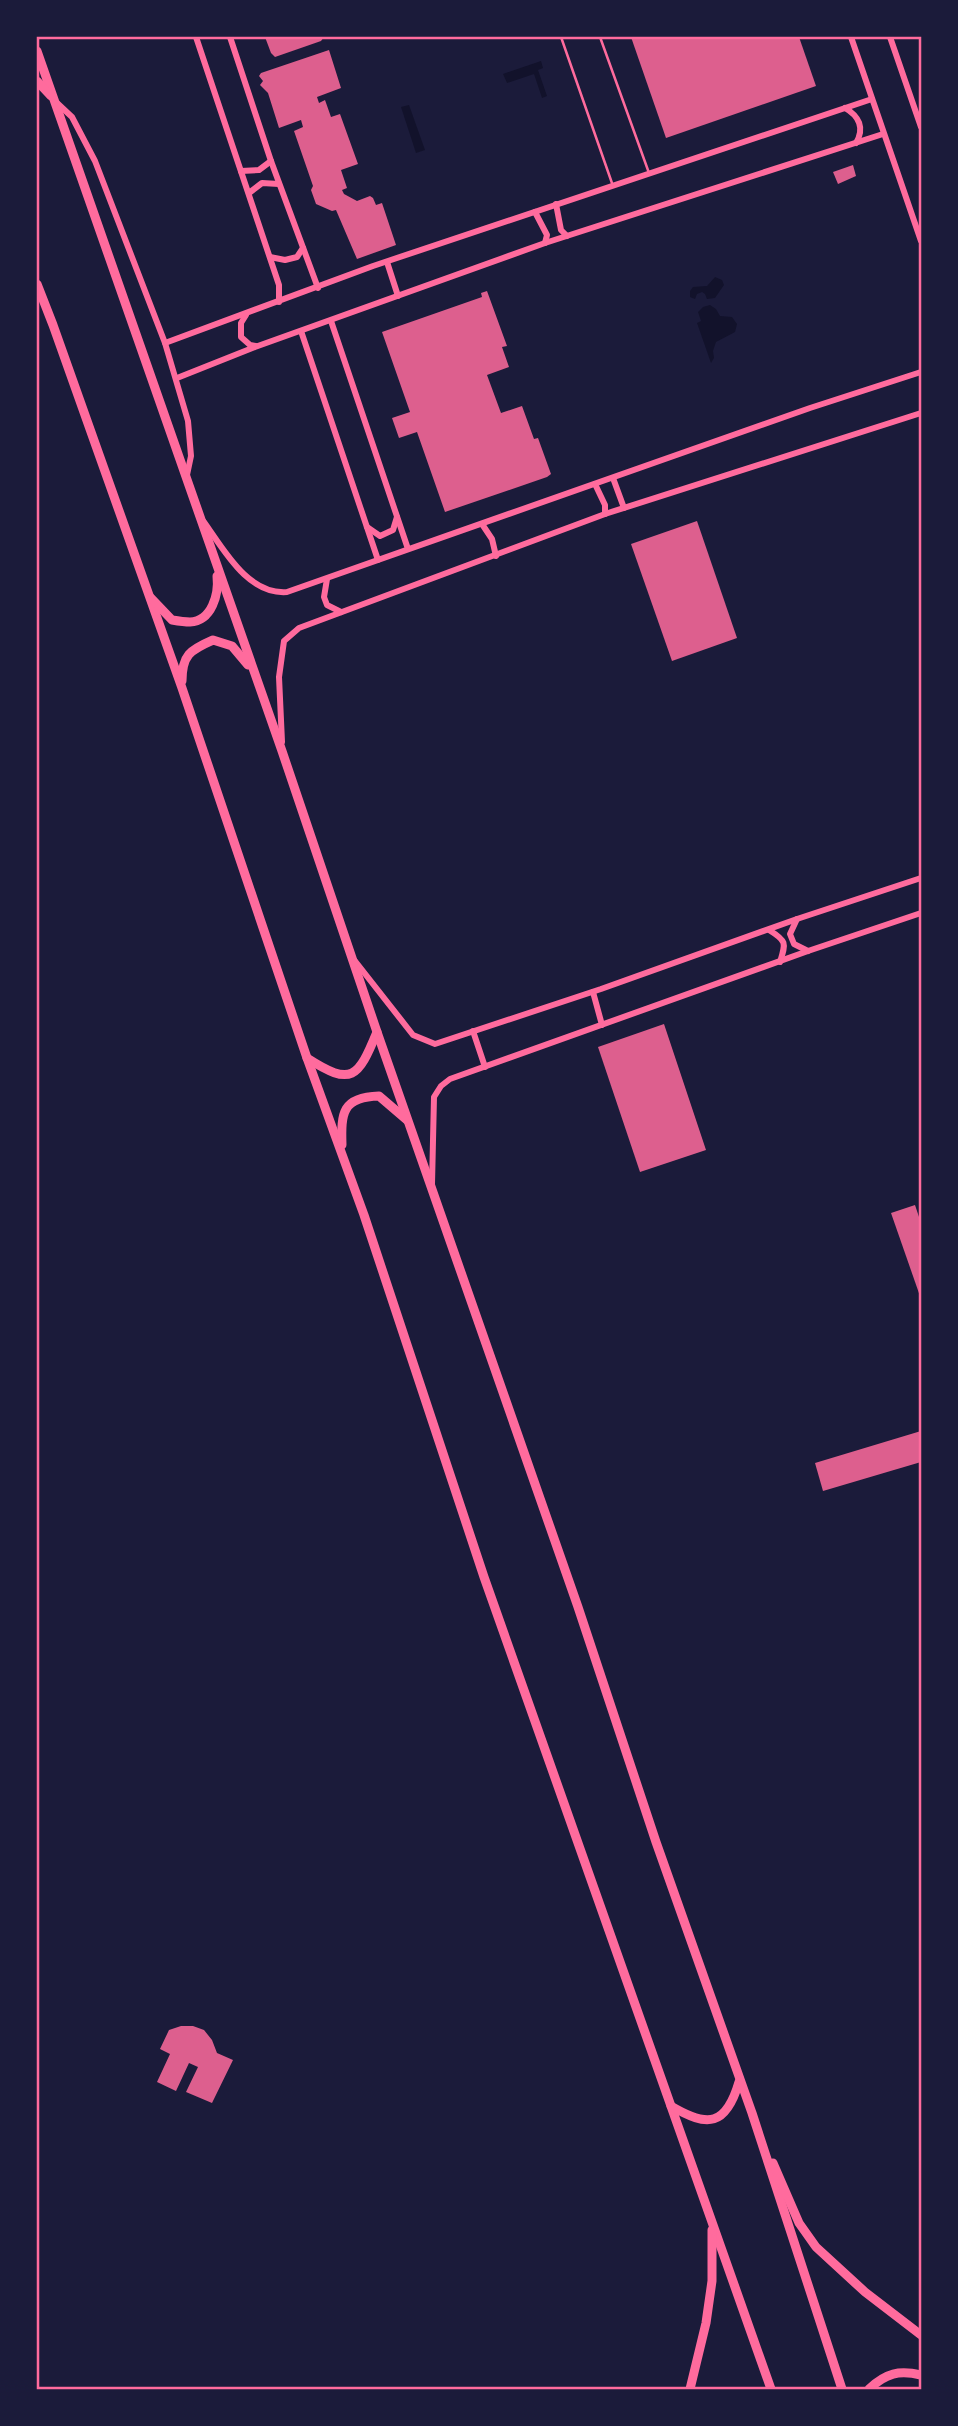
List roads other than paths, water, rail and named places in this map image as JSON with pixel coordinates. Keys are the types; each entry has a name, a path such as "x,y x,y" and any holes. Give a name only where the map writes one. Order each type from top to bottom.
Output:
{"highway":[{"path":"37,51 578,1607 739,2082 806,2235 816,2248 865,2292 921,2335"},
{"path":"37,81 54,100"},
{"path":"37,285 181,688 484,1577 771,2389"},
{"path":"148,594 172,620 193,622 209,612 215,599 218,585 215,563"},
{"path":"181,688 182,664 193,649 213,640 232,646 252,668"},
{"path":"307,1058 328,1072 340,1076 351,1074 365,1061 377,1032"},
{"path":"342,1154 341,1119 347,1106 356,1099 379,1096 408,1121"},
{"path":"671,2106 692,2119 705,2121 718,2117 728,2109 739,2082"},
{"path":"752,2113 842,2389"},
{"path":"690,2389 706,2323 712,2281 713,2221"},
{"path":"869,2389 881,2378 894,2372 921,2375"}],"street":[{"path":"196,37 271,257 279,285 279,302"},
{"path":"230,37 279,184 318,288"},
{"path":"850,37 921,241"},
{"path":"890,37 921,127"},
{"path":"165,343 387,262 872,99"},
{"path":"54,100 72,117 95,161 165,343 188,421 191,456 186,480"},
{"path":"845,108 853,112 860,125 861,132 856,143"},
{"path":"177,378 545,243 883,134"},
{"path":"241,170 259,170 271,161"},
{"path":"249,193 262,183 279,184"},
{"path":"556,204 561,230 567,236"},
{"path":"535,212 547,235 545,243"},
{"path":"271,257 285,260 297,257 303,248"},
{"path":"387,262 398,296"},
{"path":"247,314 240,323 241,337 257,347"},
{"path":"331,321 408,549"},
{"path":"302,331 378,560"},
{"path":"197,511 224,550 255,584 278,593 300,589 810,408 921,372"},
{"path":"282,751 279,677 284,641 299,628 605,514 921,413"},
{"path":"613,478 624,508"},
{"path":"595,484 605,505 605,514"},
{"path":"367,527 380,536 393,530 397,517"},
{"path":"482,524 492,539 496,556"},
{"path":"327,579 324,597 327,605 342,612"},
{"path":"353,958 412,1035 435,1044 921,878"},
{"path":"432,1190 434,1097 450,1079 921,913"},
{"path":"797,919 790,934 794,944 808,951"},
{"path":"769,930 782,938 785,946 780,962"},
{"path":"593,992 602,1025"},
{"path":"474,1031 485,1067"}],"lane":[{"path":"561,37 613,186"},
{"path":"600,37 649,173"}]}
